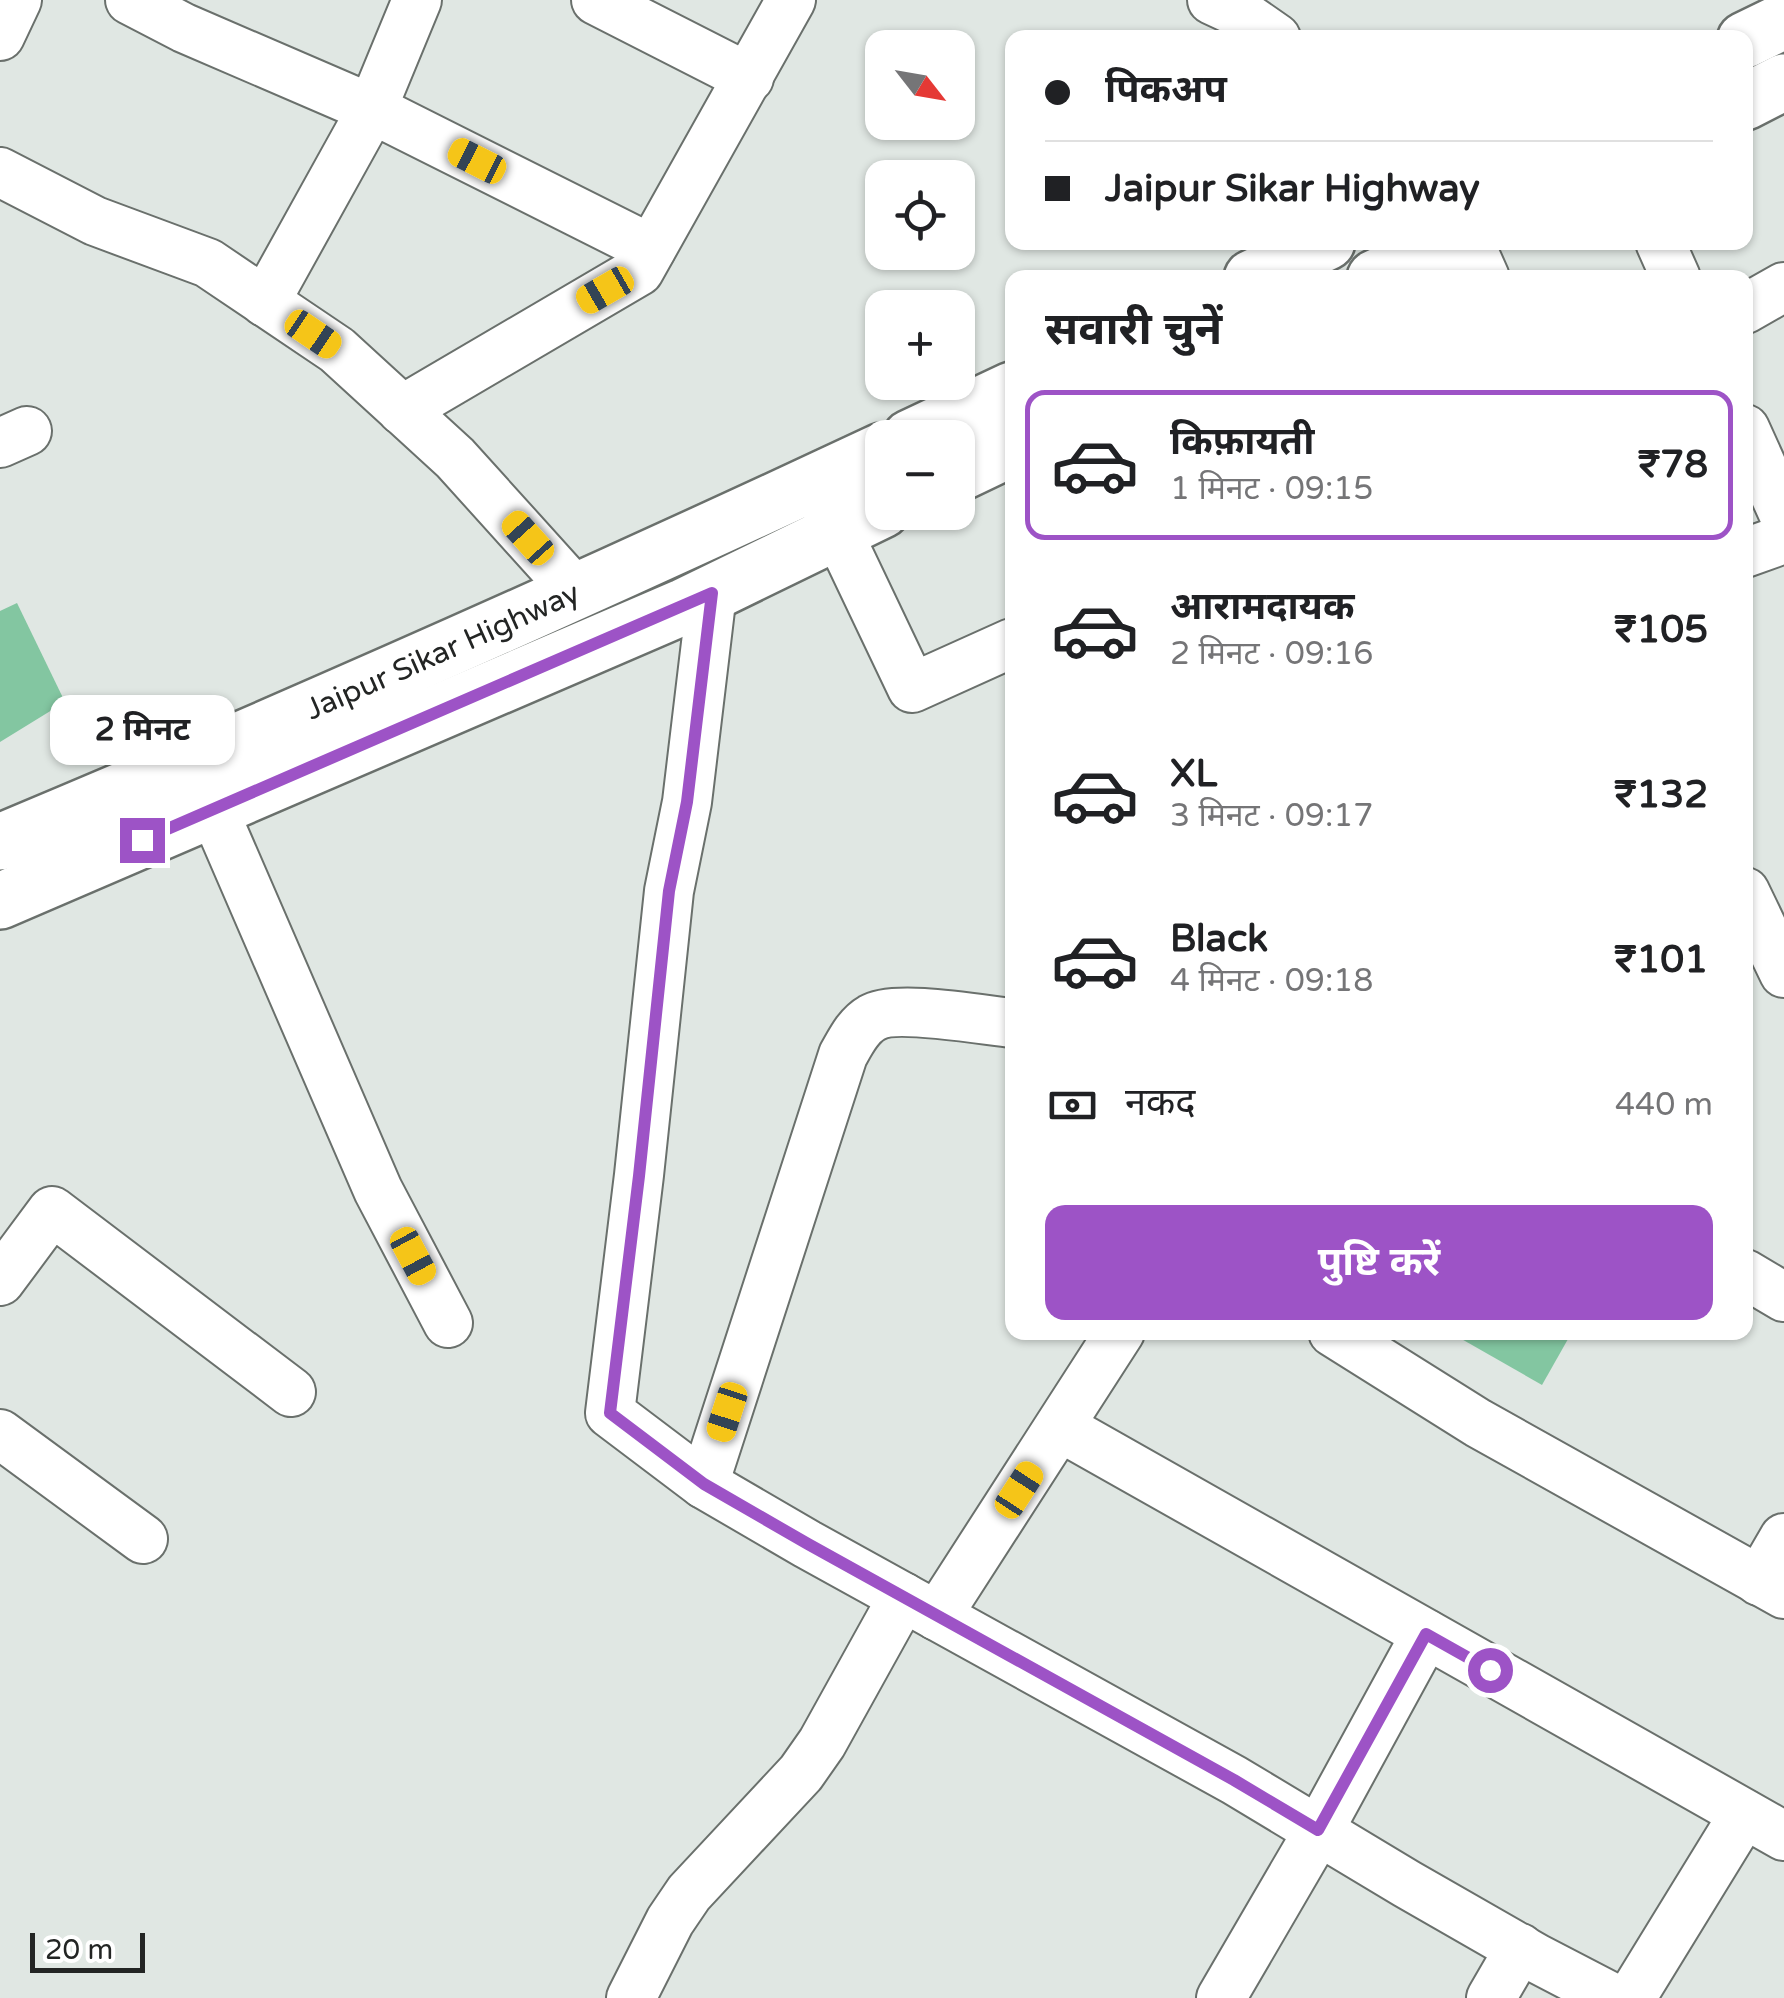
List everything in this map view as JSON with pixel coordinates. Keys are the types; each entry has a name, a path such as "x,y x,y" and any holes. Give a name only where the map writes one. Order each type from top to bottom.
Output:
{"main road":[{"path":"1753,36 1784,21"},
{"path":"1753,98 1784,82"},
{"path":"1269,270 1310,250"},
{"path":"1392,270 1435,250"},
{"path":"948,420 1005,393"},
{"path":"975,466 1005,451"},
{"name":"Jaipur Sikar Highway","path":"0,901 207,784 576,592 865,458"},
{"name":"Jaipur Sikar Highway","path":"0,842 207,784 712,593 860,520"}],"street":[{"path":"0,36 18,0"},
{"path":"130,0 184,28 372,108 651,249"},
{"path":"265,302 372,108 417,0"},
{"path":"596,0 749,78"},
{"path":"402,410 639,271 791,0"},
{"path":"1212,0 1264,30"},
{"path":"0,172 95,221 208,263 337,350 455,458 576,592"},
{"path":"1753,304 1784,287"},
{"path":"1753,447 1784,515"},
{"path":"814,482 860,520 912,688 1005,646"},
{"path":"1753,550 1784,539"},
{"path":"712,593 687,802 669,891 610,1413 704,1484 1234,1780 1520,1948 1613,1998"},
{"path":"207,784 378,1190 448,1323"},
{"path":"1753,912 1771,957"},
{"path":"704,1484 843,1055 856,1031 874,1016 897,1012 1005,1022"},
{"path":"0,1281 52,1210 291,1392"},
{"path":"1753,1279 1784,1298"},
{"path":"632,1998 688,1893 801,1773 920,1607 1060,1427 1115,1340"},
{"path":"1346,1340 1478,1423 1772,1588 1784,1538"},
{"path":"1060,1427 1764,1825 1630,1998"},
{"path":"0,1434 142,1539"},
{"path":"1221,1998 1426,1634"},
{"path":"1491,1998 1520,1948"}],"building":[{"path":"17,603 65,702 0,742 0,611"},
{"path":"1463,1340 1567,1340 1542,1385"}],"route":[{"path":"142,840 712,593 687,802 669,891 610,1413 704,1484 1318,1830 1426,1634 1490,1670"}]}
